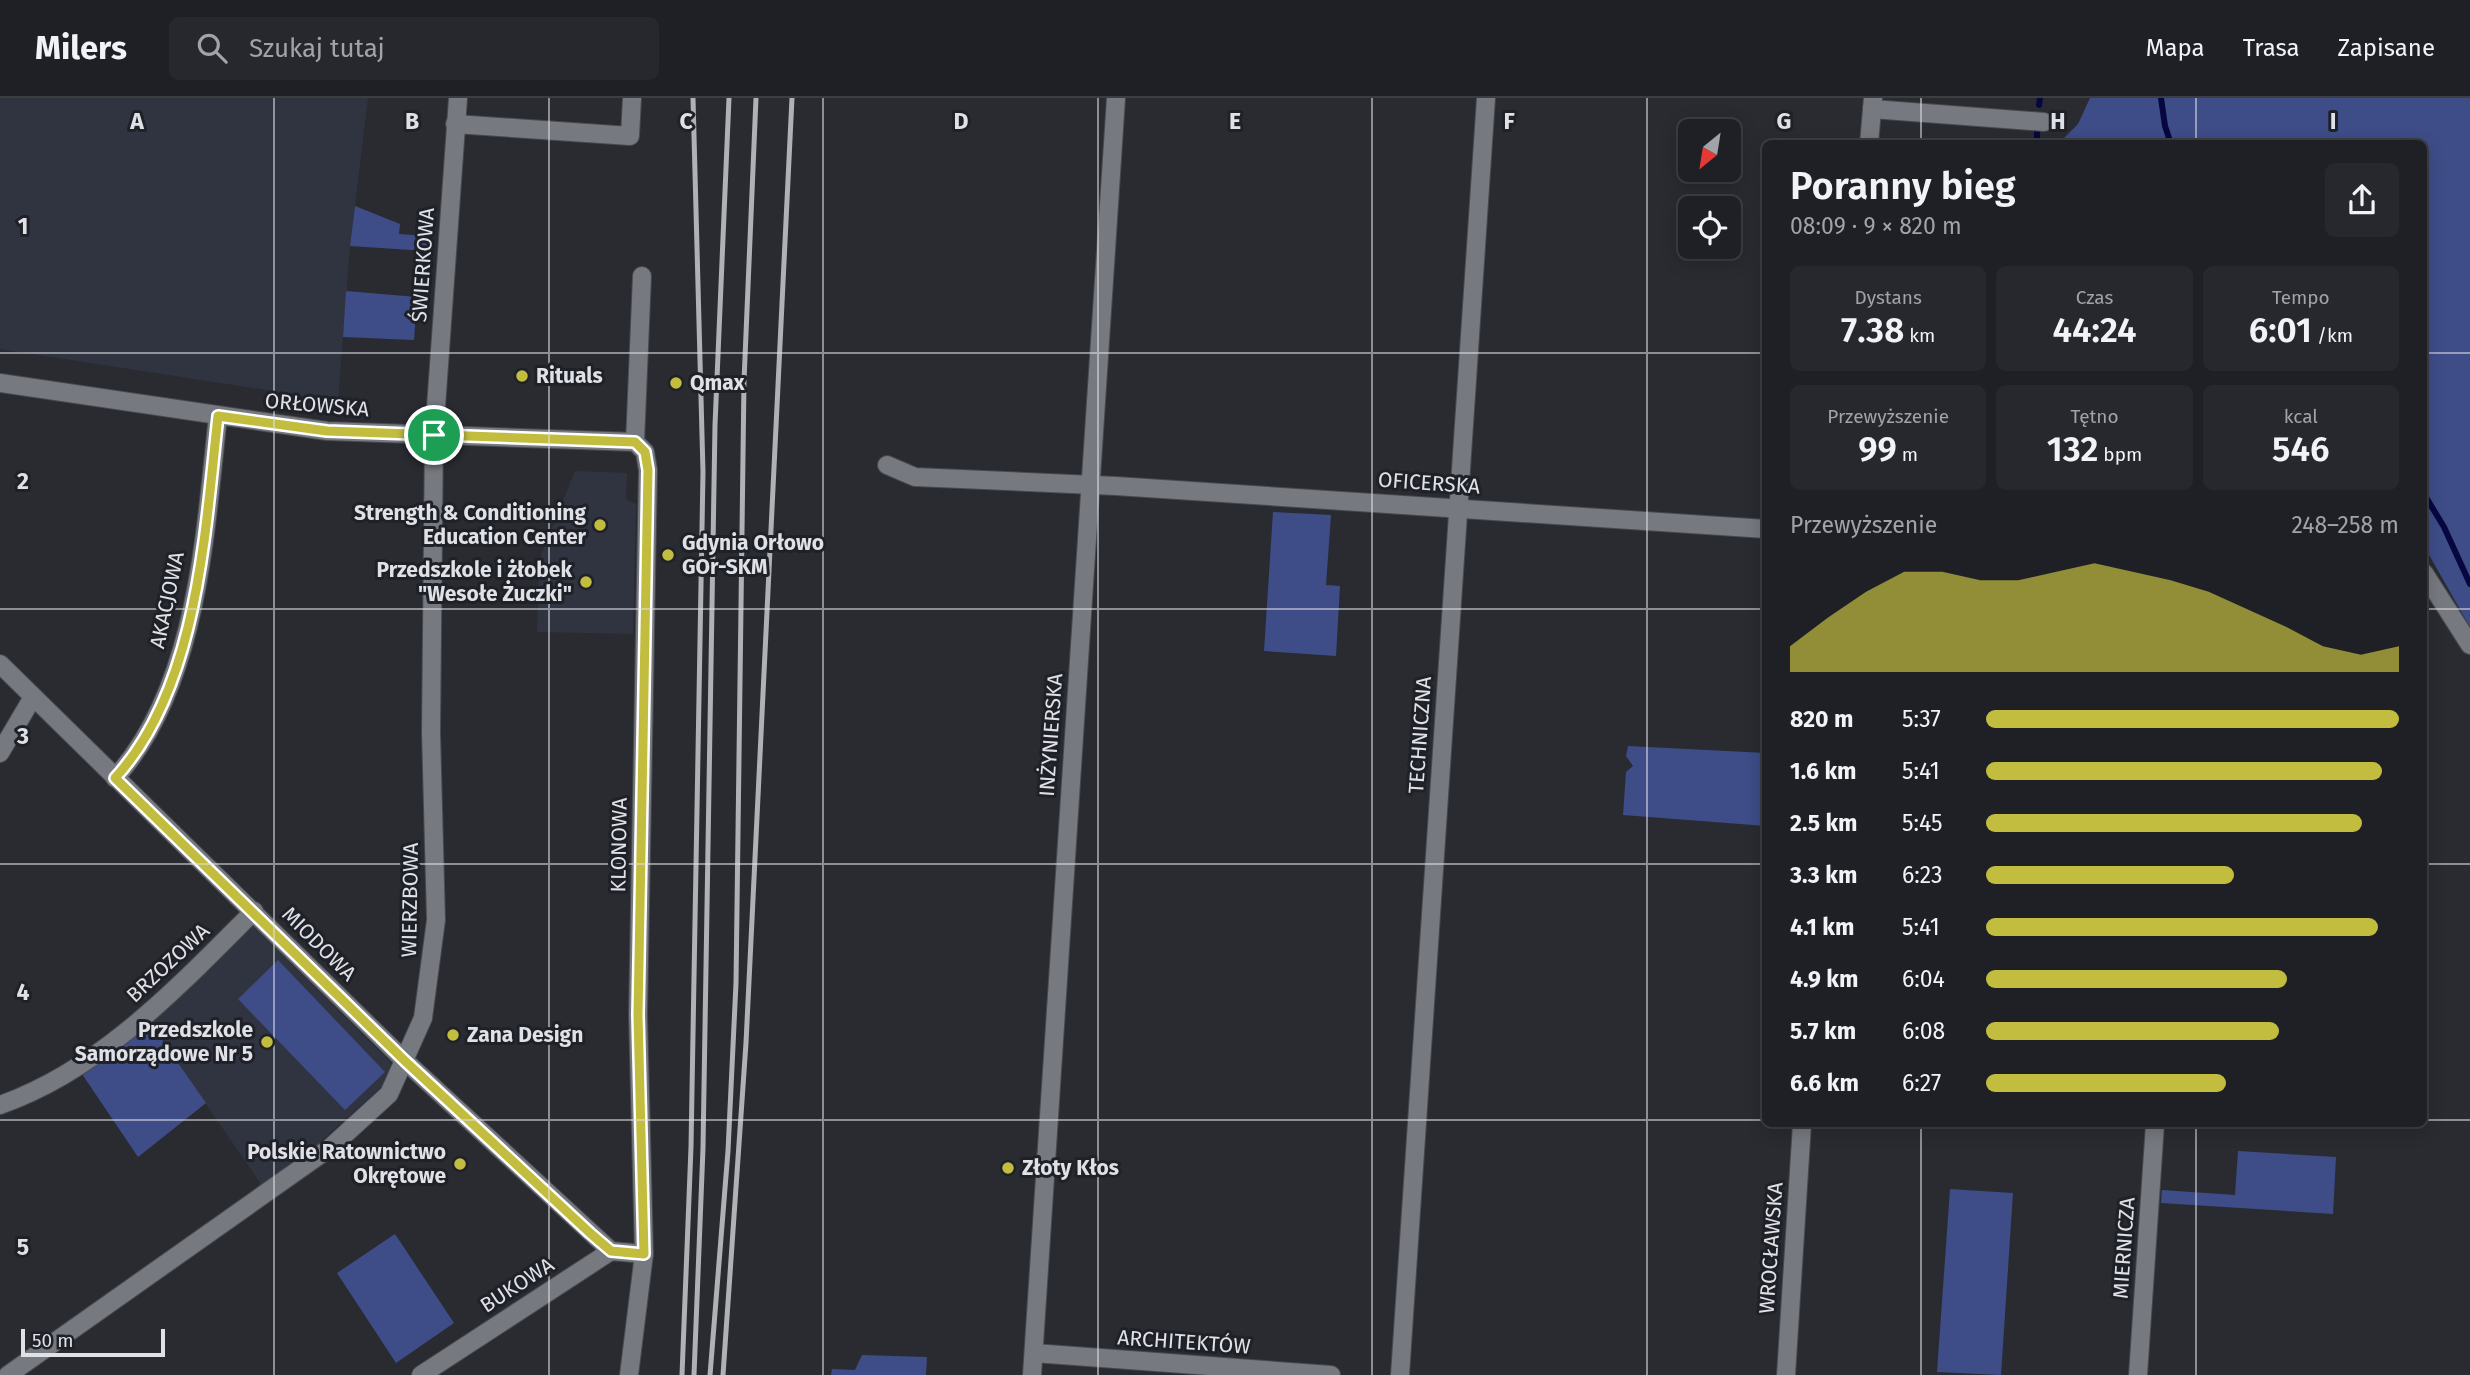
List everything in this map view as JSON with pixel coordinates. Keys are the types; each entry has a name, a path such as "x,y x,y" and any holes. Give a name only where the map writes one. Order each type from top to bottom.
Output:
{"street":[{"name":"ŚWIERKOWA","path":"434,435 458,98"},
{"path":"455,124 630,136 632,98"},
{"name":"INŻYNIERSKA","path":"1032,1375 1116,98"},
{"name":"TECHNICZNA","path":"1400,1375 1486,98"},
{"path":"1869,140 1872,103 2044,122"},
{"path":"635,442 642,276"},
{"name":"ORŁOWSKA","path":"0,383 327,431 635,442"},
{"name":"AKACJOWA","path":"115,778 138,747 172,678 192,607 218,416"},
{"name":"WIERZBOWA","path":"8,1375 331,1147 389,1094 405,1061 423,1018 436,920 431,732 434,435"},
{"name":"KLONOWA","path":"629,1375 644,1254 638,1015 648,470 645,452 635,442"},
{"name":"OFICERSKA","path":"887,465 915,477 1090,485 1762,529"},
{"path":"2427,578 2470,645"},
{"name":"MIODOWA","path":"0,664 405,1061 611,1251"},
{"path":"0,753 33,697"},
{"name":"BRZOZOWA","path":"0,1105 84,1061 118,1037 157,1005 254,912"},
{"name":"WROCŁAWSKA","path":"1786,1375 1802,1127"},
{"name":"MIERNICZA","path":"2138,1375 2155,1127"},
{"path":"611,1251 644,1254"},
{"name":"BUKOWA","path":"421,1375 611,1251"},
{"name":"ARCHITEKTÓW","path":"1034,1353 1331,1375"}],"shaded area":[{"path":"0,98 368,98 350,246 338,401 0,349"},
{"path":"2090,98 2470,98 2470,627 2427,551 2427,140 2063,140 2078,124"},
{"path":"355,206 400,224 399,234 428,236 427,251 350,246"},
{"path":"346,291 417,297 414,340 343,337"},
{"path":"575,471 627,473 626,499 636,504 633,634 537,632 539,560"},
{"path":"1273,512 1331,515 1326,585 1340,586 1336,656 1264,651"},
{"path":"1628,746 1762,753 1762,826 1623,815 1626,772 1633,766 1626,756"},
{"name":"Przedszkole Samorządowe Nr 5","path":"253,926 390,1062 392,1077 291,1168 263,1187 150,1023"},
{"path":"278,960 385,1072 345,1110 238,999"},
{"path":"150,1023 206,1103 138,1157 82,1074"},
{"path":"2238,1151 2336,1157 2333,1214 2161,1203 2162,1190 2235,1195"},
{"path":"1950,1189 2013,1193 2001,1375 1937,1372"},
{"path":"395,1234 454,1323 396,1363 337,1273"},
{"path":"862,1355 927,1357 926,1375 831,1375 832,1369 855,1370"}],"waterway":[{"path":"2039,105 2040,98"},
{"path":"2161,98 2170,140"},
{"path":"2037,132 2037,140"},
{"path":"2427,499 2444,527 2470,584"}],"railway":[{"path":"682,1375 691,1147 703,472 693,98"},
{"path":"694,1375 703,1148 715,425 729,98"},
{"path":"710,1375 728,1151 736,983 744,381 756,98"},
{"path":"723,1375 746,1043 792,98"}],"place":[{"name":"Rituals","path":"522,376"},
{"name":"Qmax","path":"676,383"},
{"name":"Strength & Conditioning Education Center","path":"600,525"},
{"name":"Gdynia Orłowo GOr-SKM","path":"668,555"},
{"name":"Przedszkole i żłobek \"Wesołe Żuczki\"","path":"586,582"},
{"name":"Zana Design","path":"453,1035"},
{"name":"Przedszkole Samorządowe Nr 5","path":"267,1042"},
{"name":"Polskie Ratownictwo Okrętowe","path":"460,1164"},
{"name":"Złoty Kłos","path":"1008,1168"}],"route":[{"path":"218,416 327,431 434,435 635,442 645,452 648,470 638,1015 644,1254 611,1251 590,1233 405,1061 115,778 138,747 172,678 192,607 218,416"}]}
